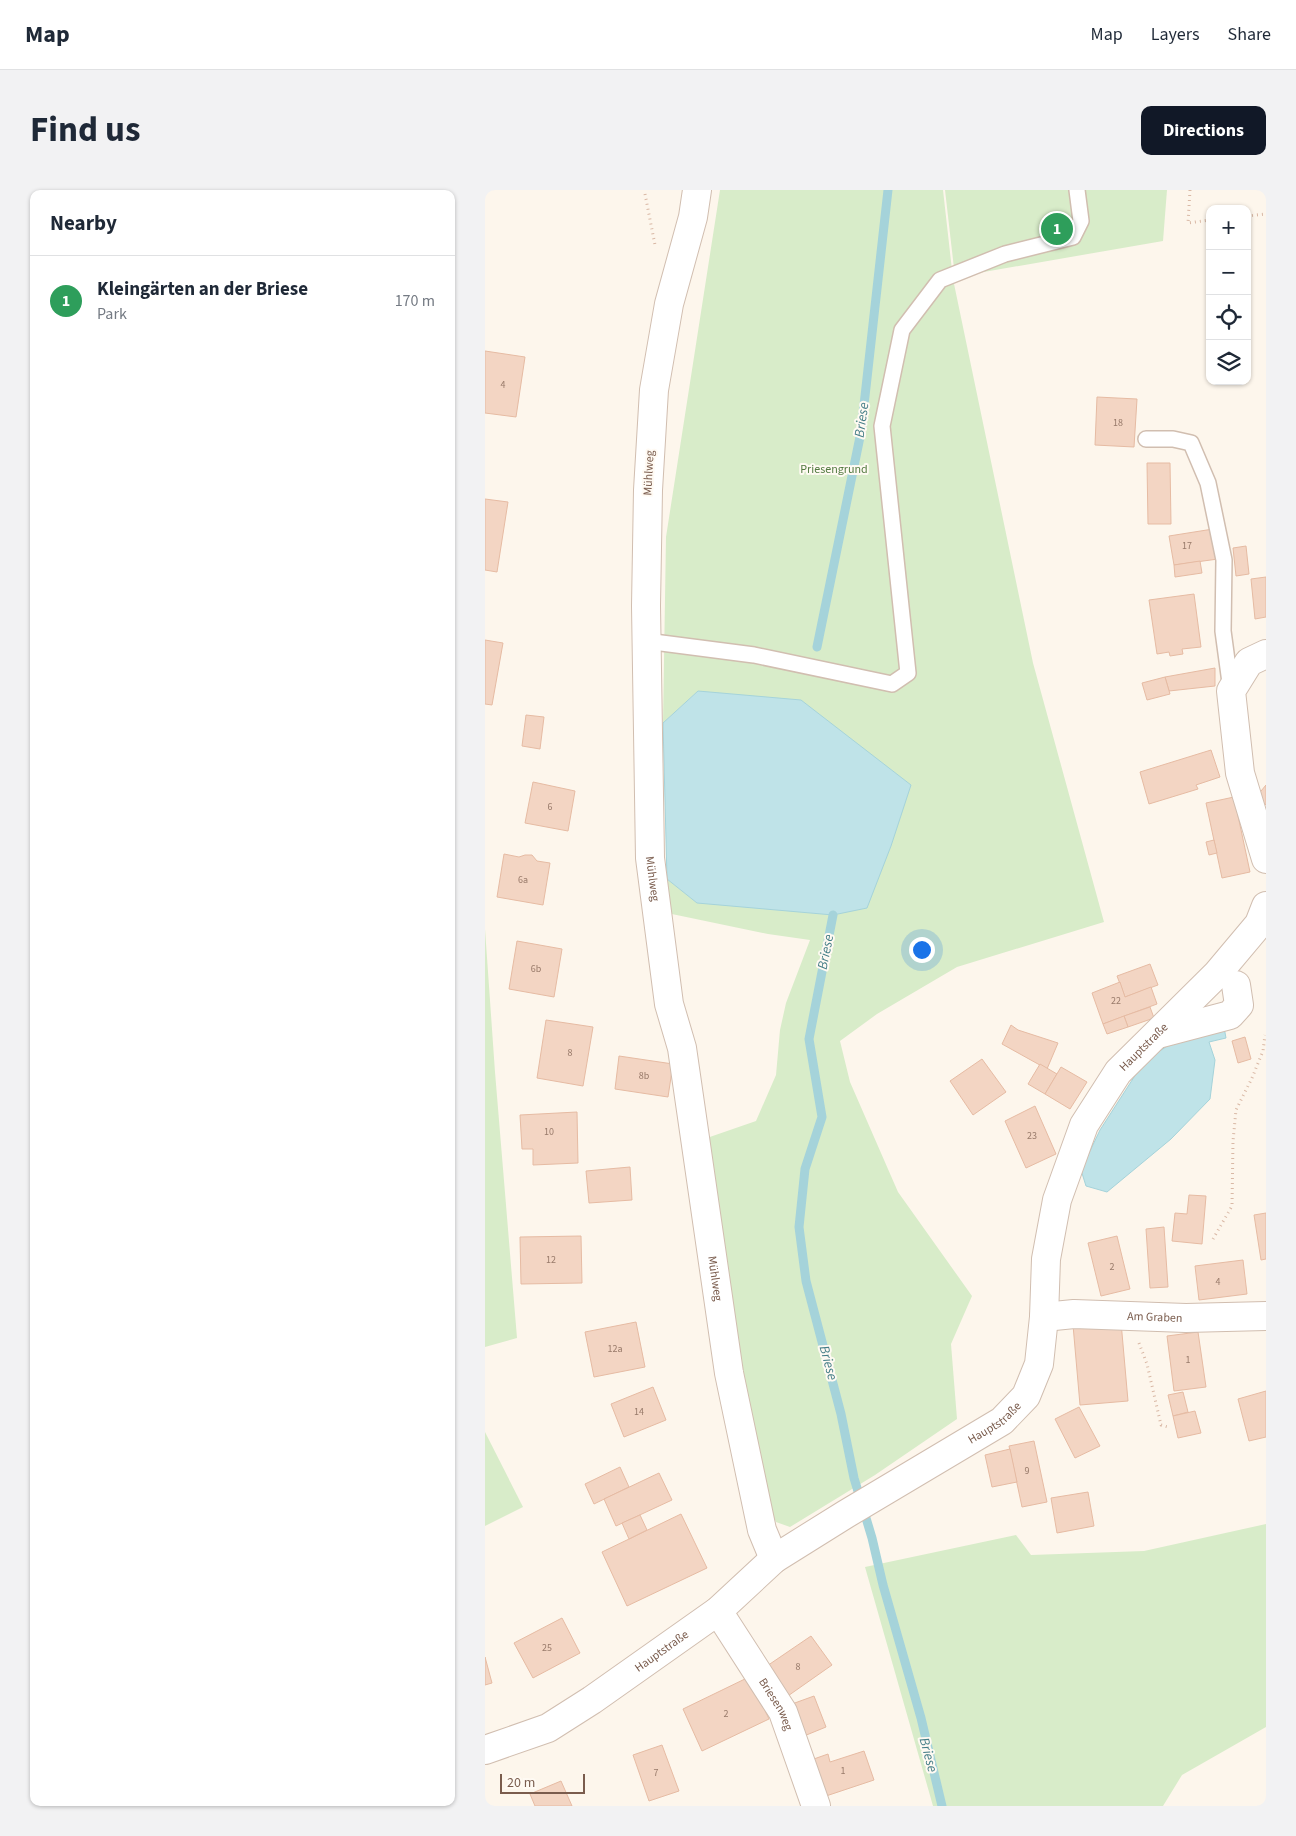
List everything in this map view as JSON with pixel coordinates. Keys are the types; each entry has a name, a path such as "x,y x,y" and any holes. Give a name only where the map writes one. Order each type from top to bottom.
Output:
{"street":[{"name":"Mühlweg","path":"697,190 693,217 669,304 654,390 648,490 646,640 650,858 669,1004 682,1048 729,1373 762,1530 774,1559"},
{"path":"1266,654 1249,662 1231,691 1240,773 1266,859"},
{"name":"Hauptstraße","path":"485,1750 548,1728 592,1700 718,1611 774,1559 1002,1421 1026,1396 1039,1364 1044,1316 1046,1259 1057,1200 1084,1126 1118,1072 1217,974 1259,924 1266,906"},
{"path":"1156,1034 1230,1015 1239,1005 1236,985"},
{"name":"Am Graben","path":"1044,1316 1074,1314 1186,1318 1266,1316"},
{"name":"Briesenweg","path":"718,1611 783,1712 816,1806"}],"lane":[{"path":"646,640 754,655 893,684 908,673 882,426 902,330 940,280 1005,254 1073,237 1081,221 1077,190"},
{"path":"1146,439 1173,439 1191,443 1208,483 1224,560 1223,631 1231,691"}],"path":[{"path":"1190,190 1188,223 1206,221"},
{"path":"1251,216 1266,214"},
{"path":"1213,1239 1232,1206 1233,1141 1236,1110 1259,1060 1265,1035"},
{"path":"1137,1316 1138,1341 1147,1364 1161,1425 1168,1427"}],"green space":[{"name":"Priesengrund","path":"720,190 943,190 953,279 1033,663 1104,922 957,967 877,1014 840,1041 850,1082 898,1192 972,1296 951,1344 957,1419 875,1475 790,1527 776,1522 765,1498 749,1421 704,1139 756,1121 776,1075 780,1030 786,1003 810,940 768,934 667,913 667,879 697,903 698,691 663,723 666,537"},
{"path":"945,190 1167,190 1163,241 955,277"},
{"path":"485,929 517,1338 485,1347"},
{"path":"485,1432 523,1507 485,1526"},
{"path":"1266,1524 1266,1727 1182,1775 1163,1806 933,1806 865,1567 1016,1535 1031,1555 1144,1551"}],"water":[{"path":"698,691 801,700 911,785 891,846 867,908 833,915 697,903 667,879 663,723"},
{"path":"1224,1027 1226,1038 1209,1042 1215,1060 1210,1099 1171,1139 1107,1192 1086,1186 1081,1170 1100,1130 1136,1074 1152,1056 1172,1043"}],"building":[{"path":"485,351 525,357 516,417 485,413"},
{"path":"1097,397 1137,399 1134,447 1095,445"},
{"path":"1147,463 1170,463 1171,524 1148,524"},
{"path":"485,499 508,502 497,572 485,570"},
{"path":"1213,529 1218,559 1174,565 1169,536"},
{"path":"1246,546 1249,574 1236,576 1233,548"},
{"path":"1200,561 1202,573 1175,577 1174,565"},
{"path":"1266,577 1266,617 1255,619 1251,579"},
{"path":"1194,594 1201,647 1182,649 1183,654 1170,656 1169,652 1157,654 1149,600"},
{"path":"485,640 503,643 492,705 485,704"},
{"path":"1215,668 1215,686 1169,691 1165,677"},
{"path":"1165,677 1170,694 1147,700 1142,683"},
{"path":"526,715 544,717 540,749 522,746"},
{"path":"1211,750 1220,777 1196,785 1198,789 1149,804 1140,772"},
{"path":"533,782 575,791 568,831 525,823"},
{"path":"1266,785 1266,805 1256,797"},
{"path":"1234,797 1250,872 1222,878 1206,803"},
{"path":"1214,840 1217,853 1209,855 1206,842"},
{"path":"504,854 519,857 532,855 537,861 550,863 543,905 497,897"},
{"path":"517,941 562,949 554,997 509,989"},
{"path":"1150,964 1158,985 1125,997 1117,976"},
{"path":"1120,982 1125,997 1151,987 1157,1004 1103,1024 1092,993"},
{"path":"1150,1007 1154,1018 1128,1027 1124,1016"},
{"path":"1124,1016 1128,1027 1107,1034 1103,1024"},
{"path":"546,1020 593,1027 583,1086 537,1078"},
{"path":"1011,1025 1018,1030 1058,1043 1047,1069 1002,1044"},
{"path":"1245,1037 1251,1059 1238,1063 1232,1041"},
{"path":"619,1056 673,1064 668,1097 615,1089"},
{"path":"982,1059 1006,1092 973,1115 950,1081"},
{"path":"1040,1064 1057,1074 1045,1094 1028,1084"},
{"path":"1061,1067 1087,1082 1070,1109 1045,1094"},
{"path":"1035,1106 1056,1154 1026,1168 1005,1121"},
{"path":"577,1112 578,1163 533,1165 533,1149 522,1149 520,1115"},
{"path":"630,1167 632,1200 589,1203 586,1171"},
{"path":"1189,1195 1206,1196 1202,1244 1172,1241 1175,1213 1187,1214"},
{"path":"1266,1213 1266,1259 1261,1260 1254,1215"},
{"path":"1164,1227 1168,1287 1150,1288 1146,1229"},
{"path":"581,1236 582,1283 521,1284 520,1237"},
{"path":"1117,1236 1130,1289 1101,1296 1088,1243"},
{"path":"1243,1260 1247,1294 1199,1300 1195,1266"},
{"path":"636,1322 645,1367 594,1377 585,1332"},
{"path":"1121,1322 1128,1401 1080,1405 1073,1325"},
{"path":"1198,1332 1206,1387 1174,1391 1167,1336"},
{"path":"653,1387 666,1420 624,1437 611,1404"},
{"path":"1266,1391 1266,1437 1249,1441 1238,1399"},
{"path":"1183,1392 1188,1412 1173,1416 1168,1395"},
{"path":"1079,1407 1100,1446 1075,1458 1055,1419"},
{"path":"1195,1411 1201,1433 1178,1438 1173,1416"},
{"path":"1034,1441 1047,1502 1022,1507 1009,1446"},
{"path":"1010,1449 1017,1482 992,1487 985,1455"},
{"path":"620,1467 629,1487 594,1504 585,1484"},
{"path":"659,1473 672,1500 616,1526 604,1499"},
{"path":"1088,1492 1094,1526 1057,1533 1051,1498"},
{"path":"681,1514 707,1568 627,1606 602,1552"},
{"path":"640,1515 647,1530 629,1539 622,1523"},
{"path":"562,1618 580,1653 533,1678 514,1643"},
{"path":"811,1636 832,1665 785,1698 764,1668"},
{"path":"485,1657 492,1683 485,1685"},
{"path":"749,1677 769,1719 702,1751 683,1709"},
{"path":"814,1696 826,1727 804,1736 792,1704"},
{"path":"662,1745 679,1791 649,1801 633,1755"},
{"path":"864,1751 874,1780 823,1797 811,1760 828,1754 830,1762"},
{"path":"561,1781 572,1806 535,1806 530,1794"}],"waterway":[{"name":"Briese","path":"817,647 861,432 888,190"},
{"name":"Briese","path":"833,915 809,1039 822,1117 805,1169 799,1227 806,1281 841,1414 854,1478 921,1718 942,1806"}],"place":[{"name":"Kleingärten an der Briese","path":"1057,229"}]}
